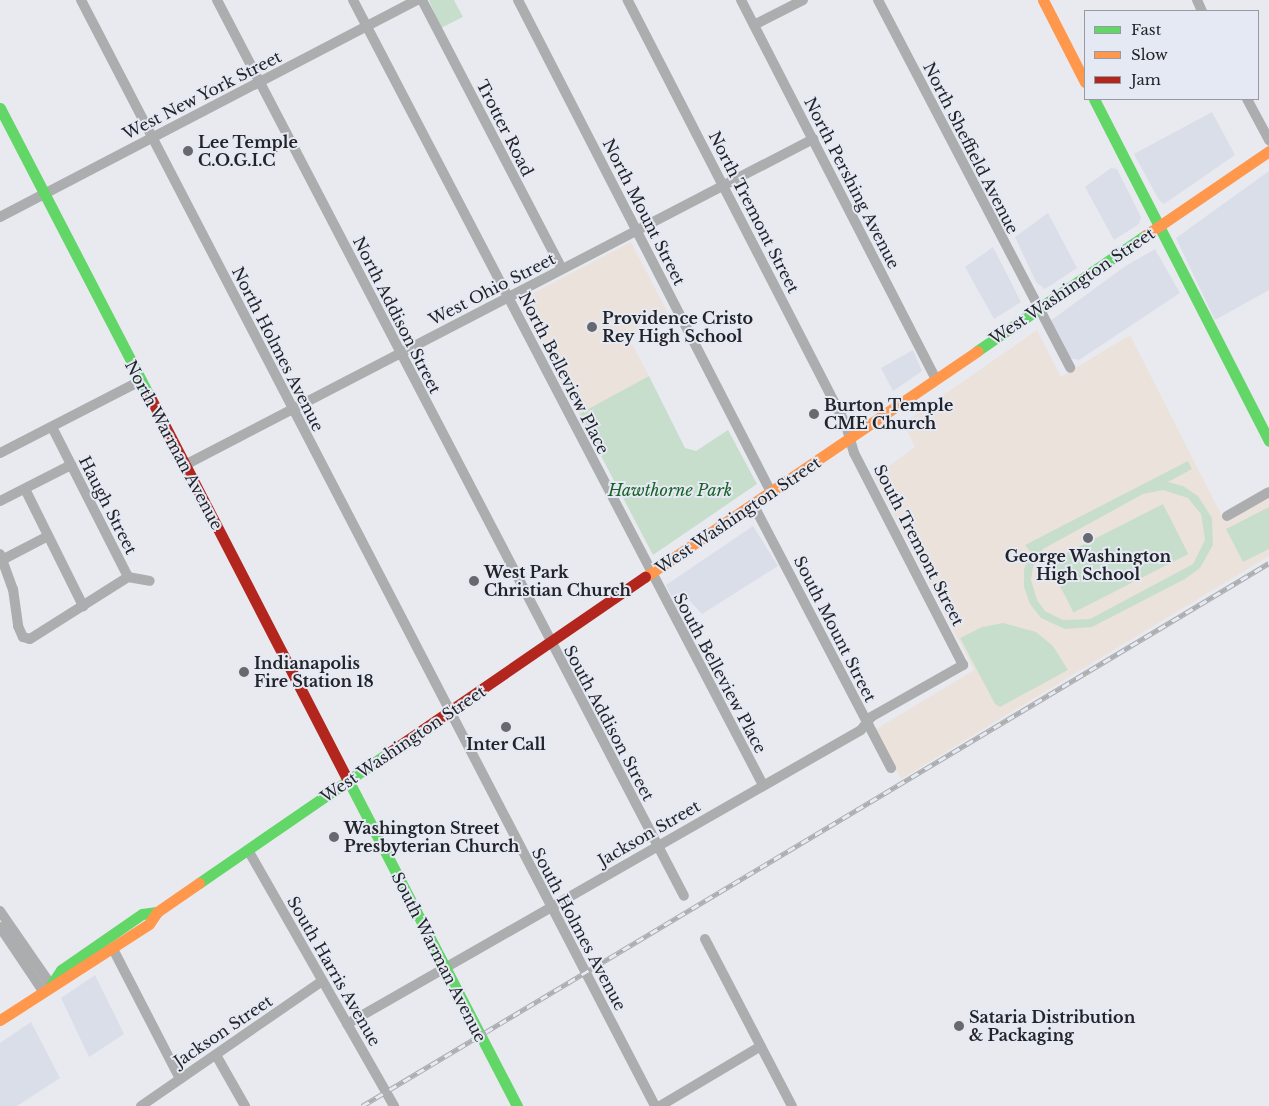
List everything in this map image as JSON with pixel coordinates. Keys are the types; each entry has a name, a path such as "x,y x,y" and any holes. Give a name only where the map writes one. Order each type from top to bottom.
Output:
{"main road":[{"path":"1043,0 1084,80"},
{"path":"1094,100 1157,228 1269,441"},
{"name":"North Warman Avenue","path":"0,108 348,781"},
{"name":"West Washington Street","path":"0,1020 47,988 68,979 113,949 149,924 157,912 1269,151"},
{"name":"South Warman Avenue","path":"348,781 517,1106"},
{"name":"West Washington Street","path":"47,988 61,970 142,914 157,912"}],"street":[{"name":"North Holmes Avenue","path":"81,0 449,712"},
{"name":"North Addison Street","path":"217,0 550,644"},
{"name":"North Belleview Place","path":"354,0 651,574"},
{"name":"West New York Street","path":"0,216 417,0"},
{"name":"Trotter Road","path":"422,0 562,269"},
{"name":"North Mount Street","path":"518,0 771,492"},
{"name":"North Tremont Street","path":"628,0 846,425 850,439"},
{"name":"North Pershing Avenue","path":"741,0 936,380"},
{"path":"754,25 803,0"},
{"name":"North Sheffield Avenue","path":"878,0 1037,310 1070,368"},
{"path":"1248,100 1269,140"},
{"name":"West Ohio Street","path":"185,465 813,139"},
{"path":"0,453 140,381"},
{"name":"Haugh Street","path":"52,427 128,577 150,581"},
{"name":"South Tremont Street","path":"850,439 854,453 963,665"},
{"path":"0,501 72,465"},
{"path":"25,489 83,606"},
{"path":"1227,516 1269,492"},
{"name":"South Mount Street","path":"753,504 891,768"},
{"path":"48,536 1,558 13,588 18,626 23,637 30,639 39,635 128,577"},
{"name":"South Belleview Place","path":"651,574 763,786"},
{"name":"South Addison Street","path":"550,644 684,896"},
{"name":"Jackson Street","path":"347,1024 861,730 867,723 963,665"},
{"name":"South Holmes Avenue","path":"449,712 655,1106"},
{"name":"South Harris Avenue","path":"248,850 394,1106"},
{"path":"0,911 47,988"},
{"path":"0,927 47,988"},
{"path":"706,939 792,1106"},
{"path":"113,949 180,1079"},
{"name":"Jackson Street","path":"141,1106 322,981"},
{"path":"660,1106 761,1046"},
{"path":"216,1055 245,1106"}],"shaded area":[{"path":"1212,112 1235,155 1164,204 1159,200 1134,154"},
{"path":"1111,168 1117,169 1141,217 1139,224 1114,240 1085,187"},
{"path":"1269,171 1269,290 1215,320 1176,238"},
{"path":"1048,213 1077,268 1045,289 1036,282 1015,237"},
{"name":"Providence Cristo Rey High School","path":"631,242 670,317 629,338 649,376 579,414 520,300"},
{"path":"993,247 1021,302 994,319 965,267"},
{"path":"1155,249 1180,293 1079,360 1070,358 1049,322 1124,267"},
{"name":"George Washington High School","path":"1037,330 1061,377 1130,335 1224,520 1269,496 1269,556 901,779 875,730 974,670 874,477 915,447 903,423"},
{"path":"913,350 922,371 893,391 881,368"},
{"path":"753,526 778,566 702,614 689,600 677,608 666,585"},
{"path":"95,975 124,1034 89,1057 61,998"},
{"path":"31,1022 60,1078 17,1106 0,1106 0,1043"}],"green space":[{"path":"429,0 454,0 463,17 441,28"},
{"name":"Hawthorne Park","path":"649,376 685,448 696,451 728,430 757,484 653,555 579,414"},
{"path":"1188,461 1192,469 1168,482 1183,486 1198,496 1212,518 1213,545 1200,568 1185,579 1092,627 1065,629 1041,618 1030,604 1024,587 1024,569 1031,553 1025,545","holes":["1163,490 1188,498 1201,514 1205,540 1193,564 1090,619 1063,620 1045,611 1037,600 1031,580 1033,567 1043,549 1143,494"]},
{"path":"1163,504 1188,554 1073,612 1048,563"},
{"path":"1269,507 1269,549 1243,562 1226,529"},
{"path":"1003,623 1036,632 1053,646 1068,670 1000,707 995,704 960,638 982,627"}],"railway":[{"path":"362,1106 1269,563"}],"traffic: fast":[{"path":"1095,100 1269,441"},
{"path":"0,108 149,395"},
{"path":"977,351 1146,235"},
{"path":"199,883 387,754"},
{"path":"346,776 517,1106"},
{"path":"51,985 61,970 142,914 157,912"}],"traffic: slow":[{"path":"1043,0 1084,80"},
{"path":"1146,235 1269,151"},
{"path":"645,577 977,351"},
{"path":"0,1020 149,924 157,912 199,883"}],"traffic: jam":[{"path":"149,395 346,776"},
{"path":"387,754 645,577"}],"place":[{"name":"Lee Temple C.O.G.I.C","path":"188,151"},
{"name":"Providence Cristo Rey High School","path":"592,327"},
{"name":"Burton Temple CME Church","path":"814,414"},
{"name":"George Washington High School","path":"1088,538"},
{"name":"West Park Christian Church","path":"474,581"},
{"name":"Indianapolis Fire Station 18","path":"244,672"},
{"name":"Inter Call","path":"506,727"},
{"name":"Washington Street Presbyterian Church","path":"334,837"},
{"name":"Sataria Distribution & Packaging","path":"959,1026"}]}
